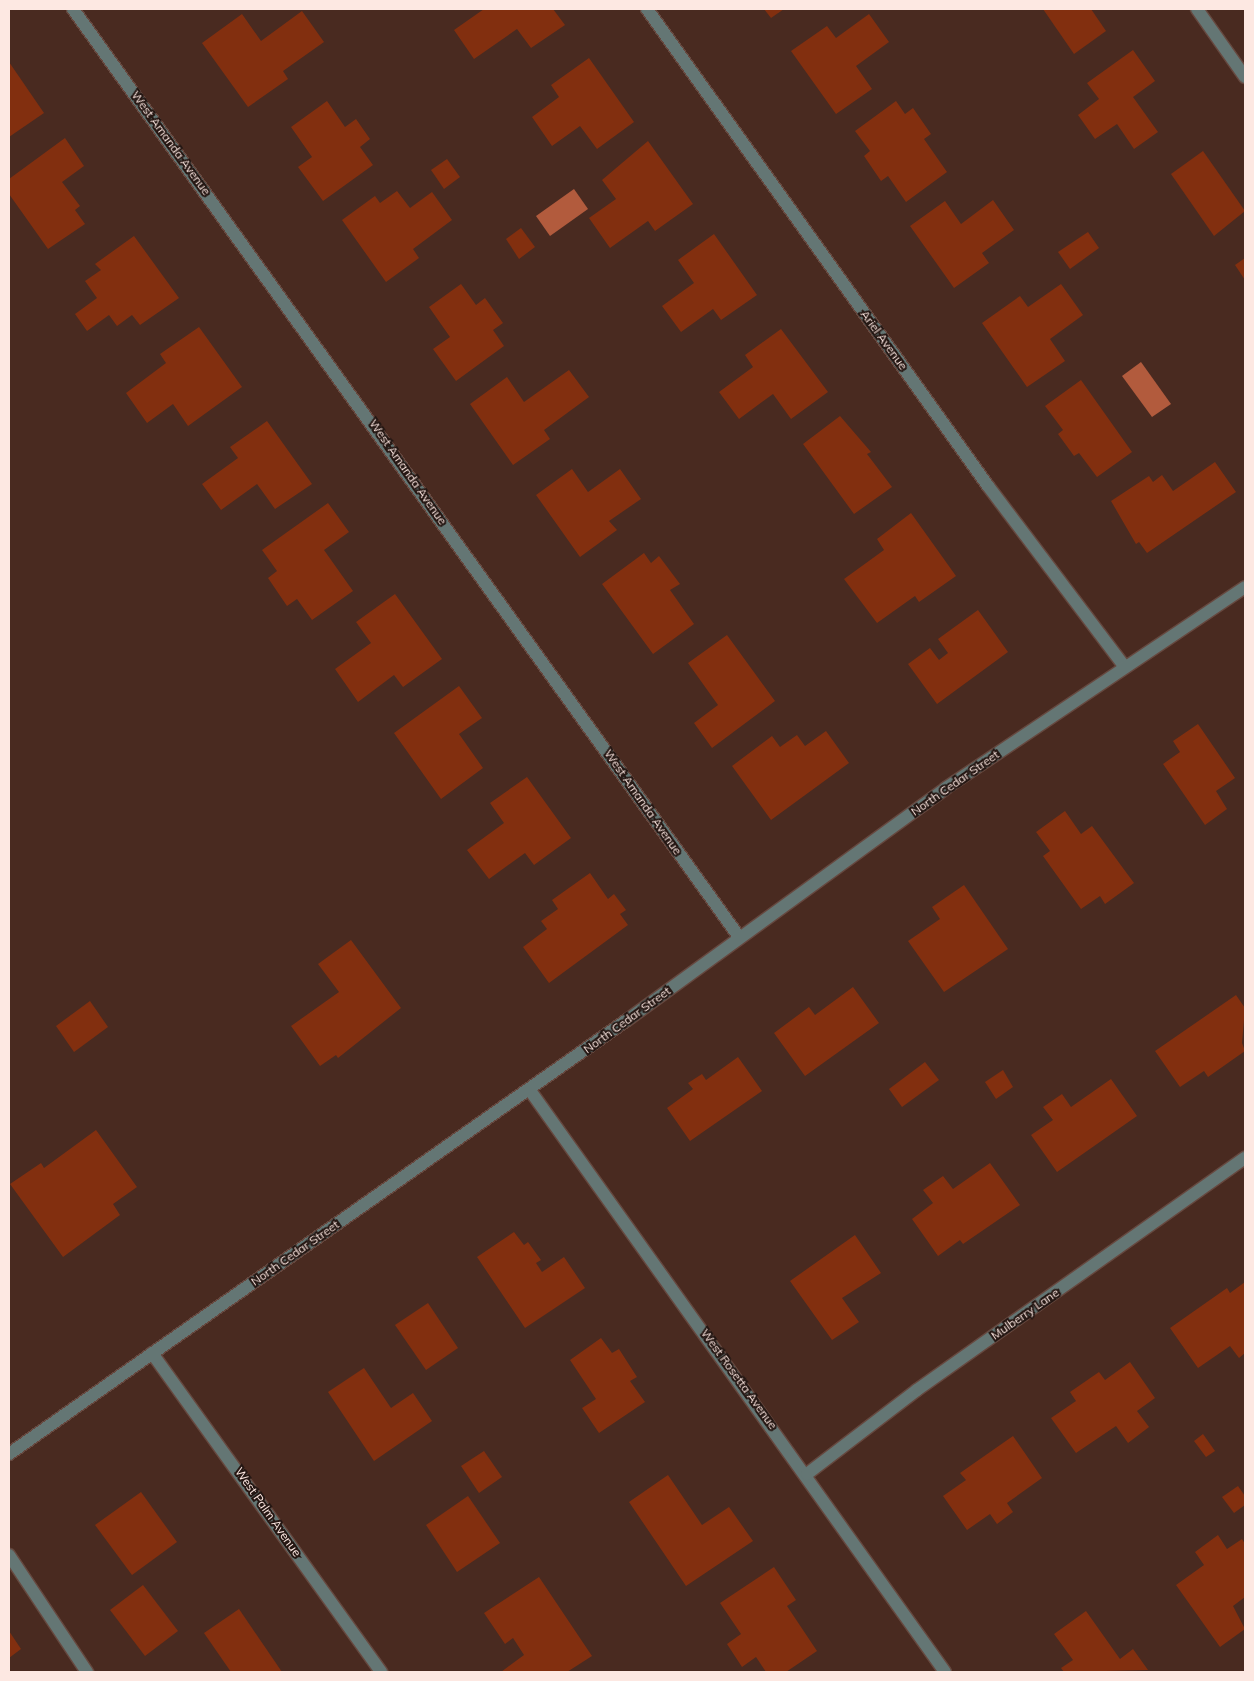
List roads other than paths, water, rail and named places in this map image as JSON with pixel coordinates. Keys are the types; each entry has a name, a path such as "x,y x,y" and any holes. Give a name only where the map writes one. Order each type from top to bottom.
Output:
{"street":[{"name":"West Amanda Avenue","path":"73,9 739,937"},
{"name":"Ariel Avenue","path":"647,9 988,486 1125,667"},
{"path":"1197,9 1245,78"},
{"name":"North Cedar Street","path":"9,1454 529,1089 946,788 1245,586"},
{"name":"West Rosetta Avenue","path":"529,1089 807,1474 945,1672"},
{"name":"Mulberry Lane","path":"807,1474 917,1390 1245,1158"},
{"name":"West Palm Avenue","path":"152,1353 381,1672"},
{"path":"9,1555 87,1672"}]}
